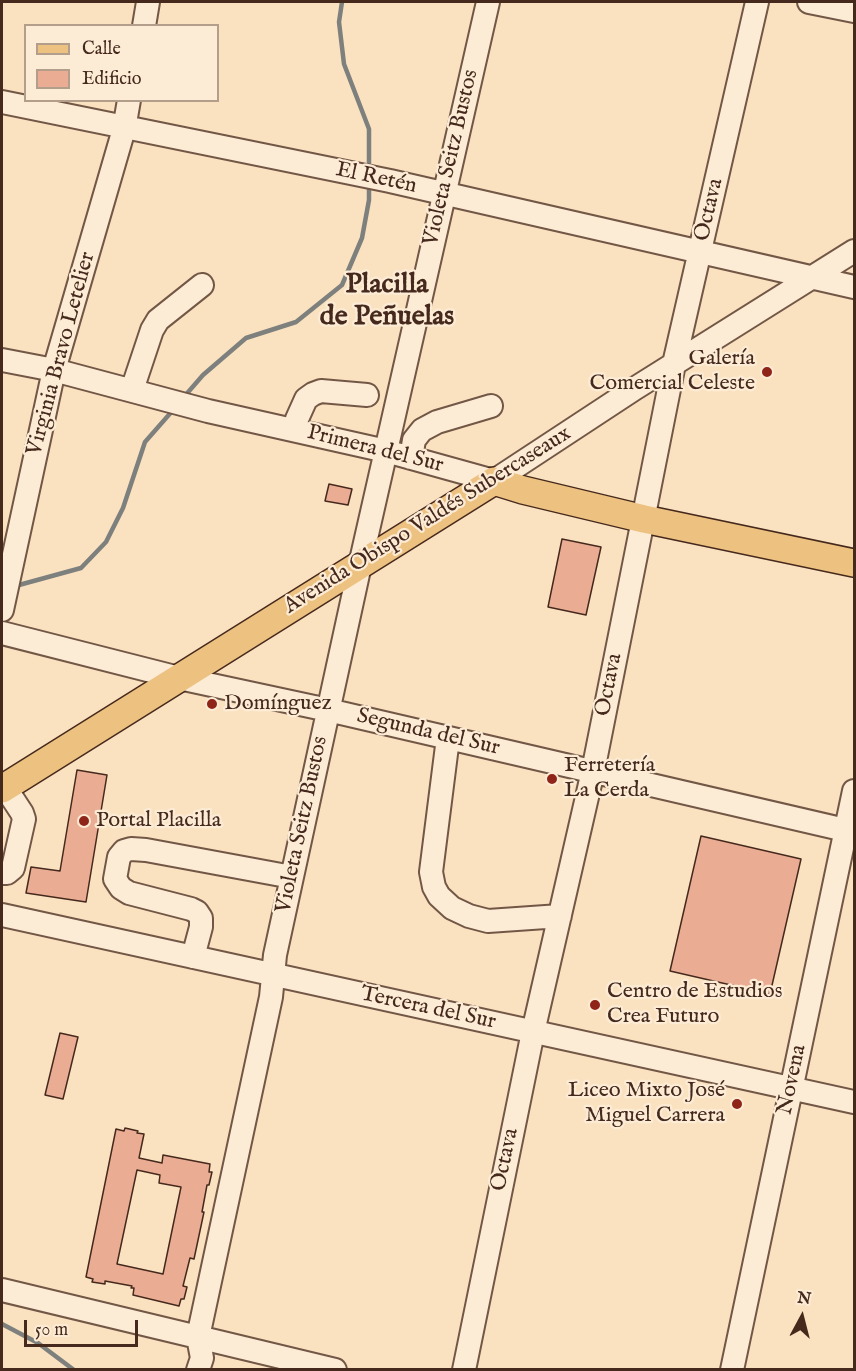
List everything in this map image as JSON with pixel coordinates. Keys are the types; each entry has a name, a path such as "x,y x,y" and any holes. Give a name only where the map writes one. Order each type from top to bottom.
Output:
{"main road":[{"name":"Primera del Sur","path":"494,481 644,519 855,562"},
{"name":"Avenida Obispo Valdés Subercaseaux","path":"3,788 494,481"}],"street":[{"path":"144,24 148,2"},
{"name":"Violeta Seitz Bustos","path":"198,1370 201,1358 198,1337 271,997 275,955 360,565 488,2"},
{"name":"Octava","path":"464,1370 533,1032 593,771 674,364 758,2"},
{"path":"809,2 855,11"},
{"name":"El Retén","path":"2,102 124,129 390,181 855,287"},
{"name":"Virginia Bravo Letelier","path":"2,610 54,370 124,129 129,102"},
{"name":"Avenida Obispo Valdés Subercaseaux","path":"494,481 674,364 855,252"},
{"path":"132,390 152,330 158,320 202,285"},
{"name":"Primera del Sur","path":"2,360 54,370 208,411 386,451 494,481"},
{"path":"295,430 306,399 313,394 321,391 367,395"},
{"path":"411,458 414,440 422,430 437,422 492,406"},
{"name":"Segunda del Sur","path":"2,633 179,678 328,710 850,831"},
{"path":"448,738 431,872 434,887 439,896 452,908 488,921 560,916"},
{"path":"2,873 7,873 13,868 11,835 24,819 3,788"},
{"name":"Novena","path":"732,1370 791,1088 850,831 855,791"},
{"path":"193,957 201,927 201,918 191,909 129,893 121,888 115,879 119,857 124,851 146,850 292,876"},
{"name":"Tercera del Sur","path":"2,915 855,1102"},
{"path":"2,1290 334,1370"}],"building":[{"path":"329,484 352,489 348,505 325,501"},
{"path":"562,539 601,547 586,615 548,607"},
{"name":"Portal Placilla","path":"77,770 107,775 86,902 26,893 31,867 60,871"},
{"path":"701,836 801,859 770,994 670,971"},
{"path":"60,1033 78,1037 63,1099 45,1095"},
{"path":"125,1128 144,1134 139,1158 162,1163 163,1155 210,1164 209,1172 212,1172 209,1185 207,1185 194,1259 190,1258 183,1286 187,1287 184,1299 181,1299 179,1306 133,1295 132,1286 105,1281 105,1284 92,1282 93,1279 86,1277 116,1129 124,1131","holes":["137,1170 160,1175 159,1183 181,1187 163,1274 117,1264"]}],"waterway":[{"path":"342,2 339,22 344,64 369,129 369,170"},
{"path":"183,398 203,375 246,338 296,322 342,285 362,238 369,200 369,185"},
{"path":"19,585 81,568 106,542 123,508 145,442 174,409"},
{"path":"2,1324 38,1343 74,1370"}],"place":[{"name":"Galería Comercial Celeste","path":"767,372"},
{"name":"Domínguez","path":"212,704"},
{"name":"Ferretería La Cerda","path":"552,779"},
{"name":"Portal Placilla","path":"84,821"},
{"name":"Centro de Estudios Crea Futuro","path":"595,1005"},
{"name":"Liceo Mixto José Miguel Carrera","path":"737,1104"}],"district":[{"name":"Placilla de Peñuelas","path":"387,302"}]}
